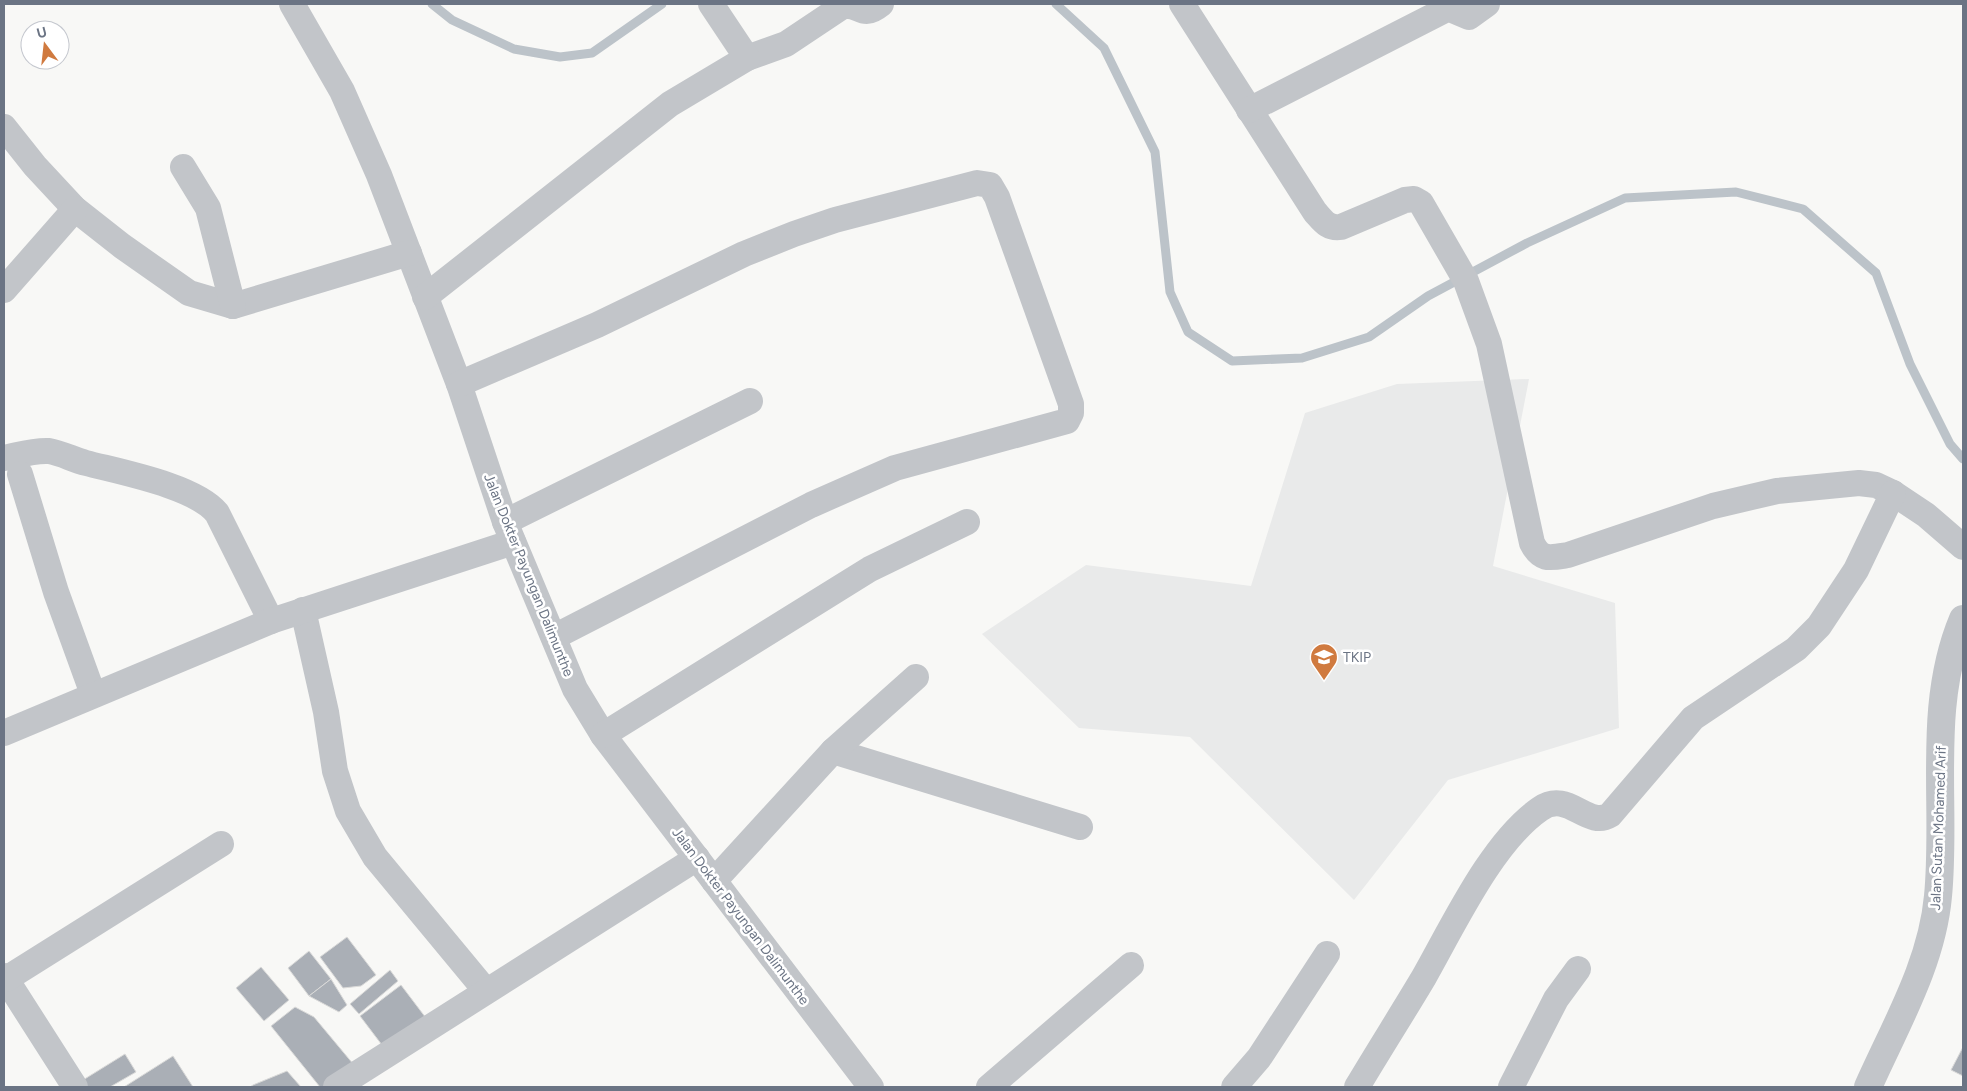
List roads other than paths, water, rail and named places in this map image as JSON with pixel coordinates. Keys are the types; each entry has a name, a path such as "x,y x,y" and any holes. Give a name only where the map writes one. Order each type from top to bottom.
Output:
{"street":[{"name":"Jalan Dokter Payungan Dalimunthe","path":"292,4 342,91 379,175 459,384 509,532 575,689 603,735 871,1087"},
{"path":"711,4 747,58"},
{"path":"425,297 663,109 747,58 786,44 843,6 850,6 865,12 873,11 881,4"},
{"path":"1182,4 1315,212 1330,227 1340,227 1405,200 1414,199 1421,203 1466,281 1489,344 1532,543 1540,556 1545,559 1568,555 1713,506 1777,491 1859,482 1876,485 1893,494 1926,515 1963,547"},
{"path":"1249,110 1445,10 1450,9 1469,17 1487,4"},
{"path":"4,127 35,166 76,210 122,246 189,292 233,306 409,254"},
{"path":"183,167 208,208 233,306"},
{"path":"459,384 597,325 744,254 834,220 977,183 990,185 997,197 1071,404 1071,413 1066,420 895,468 810,505 554,637"},
{"path":"4,290 76,210"},
{"path":"4,733 93,694 271,621 509,532 750,401"},
{"path":"93,694 12,466 36,451 51,452 88,464 133,473 205,501 217,513 271,621"},
{"path":"1356,1087 1424,977 1466,902 1501,849 1519,829 1539,809 1553,802 1561,802 1595,818 1605,818 1610,815 1693,718 1796,649 1829,612 1856,570 1893,494"},
{"path":"603,735 870,569 967,522"},
{"path":"303,610 326,712 335,771 348,811 376,857 486,991"},
{"name":"Jalan Sutan Mohamed Arif","path":"1868,1087 1922,968 1933,932 1938,896 1942,718 1945,680 1963,619"},
{"path":"714,881 833,751 916,677"},
{"path":"833,751 1080,827"},
{"path":"75,1087 5,978 220,844"},
{"path":"336,1087 697,858"},
{"path":"1234,1087 1259,1058 1327,954"},
{"path":"989,1087 1131,964"},
{"path":"1510,1087 1556,999 1578,969"}],"waterway":[{"path":"432,4 452,20 514,49 560,57 592,53 662,4"},
{"path":"1056,4 1104,48 1155,152 1170,292 1188,332 1232,361 1302,358 1369,337 1428,296 1527,243 1625,198 1736,192 1803,209 1876,273 1910,364 1950,444 1963,459"}],"place":[{"name":"TKIP","path":"1324,681"}]}
